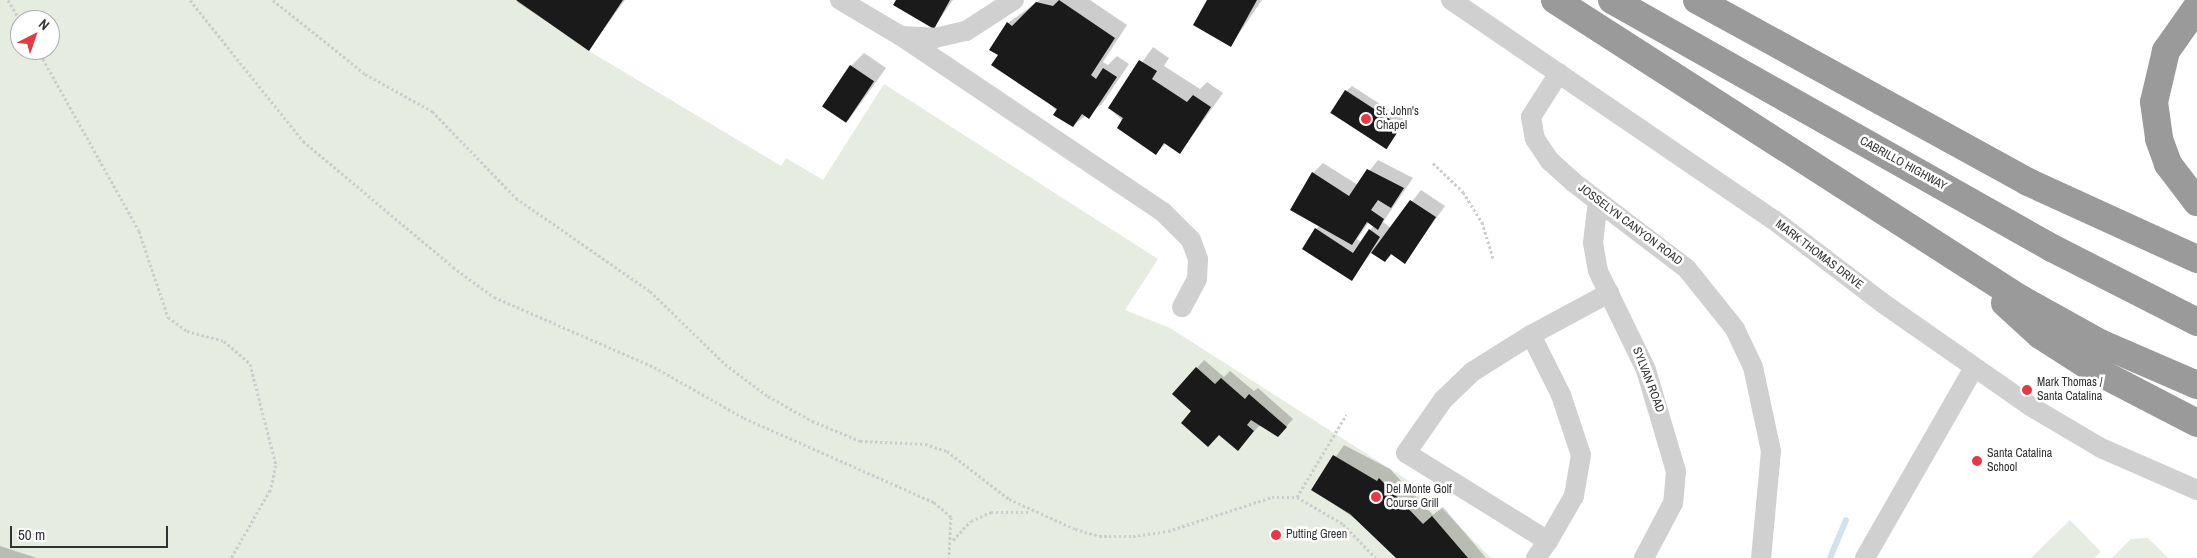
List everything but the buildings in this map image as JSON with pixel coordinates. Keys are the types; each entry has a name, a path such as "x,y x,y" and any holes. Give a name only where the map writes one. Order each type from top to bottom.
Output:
{"highway":[{"path":"1555,0 1962,263 2059,321 2197,385"},
{"name":"CABRILLO HIGHWAY","path":"1612,0 2052,248 2197,322"},
{"path":"1696,0 2028,182 2197,259"},
{"path":"2197,7 2166,51 2154,102 2158,139 2168,164 2197,202"},
{"path":"1962,263 2040,335 2122,386 2197,423"}],"street":[{"path":"840,0 901,36 1163,212 1191,240 1198,259 1197,279 1182,307"},
{"path":"901,36 935,38 966,31 1014,0"},
{"name":"MARK THOMAS DRIVE","path":"1452,0 1774,220 1974,368 2077,435 2197,490"},
{"name":"JOSSELYN CANYON ROAD","path":"1559,73 1531,117 1535,139 1550,161 1598,201 1687,269 1734,329 1753,367 1770,451 1761,558"},
{"name":"SYLVAN ROAD","path":"1598,201 1592,243 1609,293 1646,370 1676,471 1673,503 1644,558"},
{"path":"1548,540 1406,453 1443,400 1472,372 1531,335 1609,293"},
{"path":"1531,335 1567,409 1580,455 1574,496 1536,558"},
{"path":"1865,558 1974,368"}],"path":[{"path":"190,0 303,142 494,297 654,367 744,418 934,502 951,517 953,540 949,558"},
{"path":"273,0 365,74 432,111 516,198 650,291 725,364 768,396 860,441 925,444 947,451 1032,512 1086,533 1133,536 1168,531 1272,497 1297,497 1343,524 1376,558"},
{"path":"44,60 135,223 168,317 180,328 238,349 250,364 276,466 270,490 231,558"},
{"path":"1433,163 1463,192 1482,222 1493,259"},
{"path":"1297,497 1346,416"},
{"path":"953,540 972,521 991,512 1032,512"}],"shaded area":[{"path":"0,0 516,0 589,51 781,166 786,158 823,180 884,84 1158,259 1125,310 1170,328 1423,490 1491,558 0,558"},
{"path":"2070,520 2101,552 2094,558 2031,558"},
{"path":"2148,538 2168,558 2112,558 2131,539"}],"waterway":[{"path":"1830,558 1846,520"}],"place":[{"name":"St. John's Chapel","path":"1366,119"},
{"name":"Mark Thomas / Santa Catalina","path":"2027,390"},
{"name":"Santa Catalina School","path":"1977,461"},
{"name":"Del Monte Golf Course Grill","path":"1376,497"},
{"name":"Putting Green","path":"1276,535"}]}
